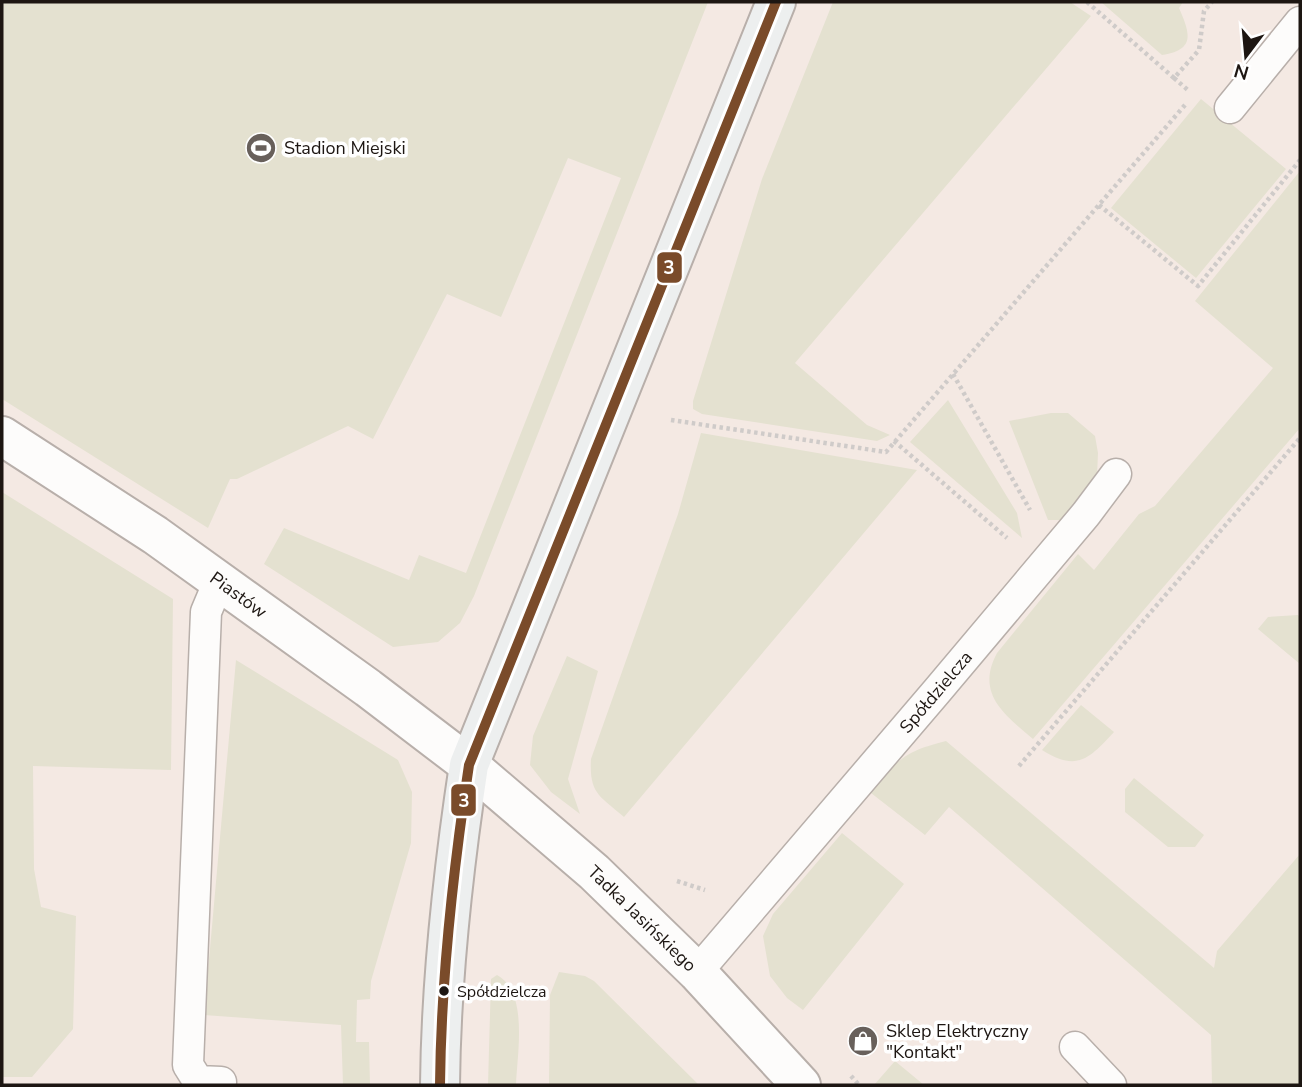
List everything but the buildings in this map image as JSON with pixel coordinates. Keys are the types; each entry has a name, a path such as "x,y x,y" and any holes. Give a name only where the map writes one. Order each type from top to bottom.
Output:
{"street":[{"path":"440,1085 446,936 454,859 469,765 776,2"},
{"name":"Piastów","path":"2,436 155,535 368,688 469,765"},
{"name":"Tadka Jasińskiego","path":"469,765 594,872 696,972 802,1085"}],"lane":[{"path":"1230,108 1300,22"},
{"name":"Spółdzielcza","path":"696,972 1086,514 1116,474"},
{"path":"219,581 206,612 188,1065 198,1081 221,1082"},
{"path":"1075,1047 1111,1085"}],"path":[{"path":"671,420 886,452 1194,95 1087,2"},
{"path":"1174,78 1199,50 1204,11 1212,2"},
{"path":"1099,205 1198,286 1300,160"},
{"path":"953,374 1034,516"},
{"path":"1019,766 1300,438"},
{"path":"894,441 1011,541"},
{"path":"676,881 701,891 711,890"}],"shaded area":[{"name":"Stadion Miejski","path":"2,2 708,2 474,596 460,623 438,642 393,647 264,564 284,528 409,580 419,555 466,573 621,178 568,158 501,317 447,294 373,439 348,426 237,479 230,479 208,528 2,399"},
{"path":"833,2 1070,2 1091,16 795,363 867,425 890,435 877,441 702,414 693,409 693,401 762,179"},
{"path":"1101,2 1183,2 1179,8 1186,25 1185,45 1173,53 1162,55"},
{"path":"1201,99 1286,169 1196,278 1111,208"},
{"path":"1300,171 1300,428 1033,739 1012,721 991,692 991,667 997,653 1078,554 1094,570 1139,514 1155,506 1273,368 1195,301"},
{"path":"948,400 1017,513 1022,538 910,442"},
{"path":"1051,413 1068,413 1095,436 1098,453 1097,476 1065,520 1048,520 1009,421"},
{"path":"701,433 917,470 624,817 602,799 594,787 591,759 678,514"},
{"path":"2,492 173,599 171,770 33,766 34,869 41,907 76,916 73,1029 32,1077 2,1077"},
{"path":"1298,615 1300,664 1258,629 1268,617"},
{"path":"567,656 598,671 568,779 580,814 551,792 530,765 533,736"},
{"path":"236,660 398,760 412,792 411,843 371,981 370,999 357,1000 356,1042 369,1042 370,1085 343,1085 341,1025 204,1015"},
{"path":"1081,705 1114,732 1089,755 1074,761 1054,757 1042,750"},
{"path":"946,741 1214,968 1217,951 1300,854 1300,1085 1212,1085 1211,1035 949,807 925,835 871,793 902,758"},
{"path":"1134,778 1204,835 1195,847 1168,847 1125,812 1125,789"},
{"path":"842,833 904,884 803,1010 787,998 770,976 763,936 773,914"},
{"path":"559,972 585,976 594,981 699,1085 549,1085 550,995"},
{"path":"497,975 507,983 514,995 517,1009 519,1041 516,1085 488,1085 491,979"},
{"path":"895,1061 924,1085 874,1085"}],"transit line":[{"name":"3","path":"440,1085 449,924 469,765 776,2"}],"place":[{"name":"Stadion Miejski","path":"261,148"},
{"name":"Spółdzielcza","path":"444,991"},
{"name":"Sklep Elektryczny \"Kontakt\"","path":"863,1041"}]}
